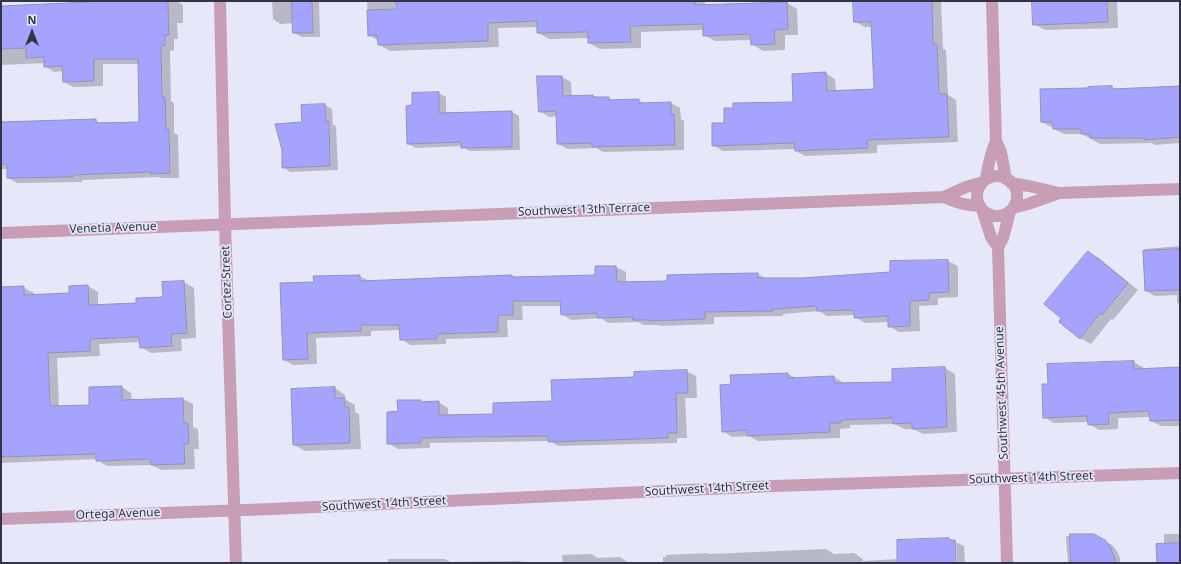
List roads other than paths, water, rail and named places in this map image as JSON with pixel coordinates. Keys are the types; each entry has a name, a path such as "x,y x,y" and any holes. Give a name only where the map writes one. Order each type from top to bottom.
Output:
{"street":[{"name":"Cortez Street","path":"220,1 225,224 236,563"},
{"path":"992,1 996,141 1001,152 1009,181 1014,187 1016,198 1011,209 1005,214 995,216 990,215 981,208 977,196 979,186 984,181 996,176 1009,181 1059,193 1180,189"},
{"path":"984,181 991,152 996,141"},
{"name":"Southwest 13th Terrace","path":"225,224 944,197 960,189 984,181"},
{"path":"1011,209 1059,193"},
{"name":"Southwest 13th Terrace","path":"944,197 956,203 981,208"},
{"name":"Southwest 45th Avenue","path":"981,208 991,237 998,247"},
{"name":"Southwest 45th Avenue","path":"1007,563 998,247 1003,238 1011,209"},
{"name":"Venetia Avenue","path":"1,233 225,224"},
{"name":"Southwest 14th Street","path":"235,510 774,486 1180,473"},
{"name":"Ortega Avenue","path":"1,519 235,510"}]}
